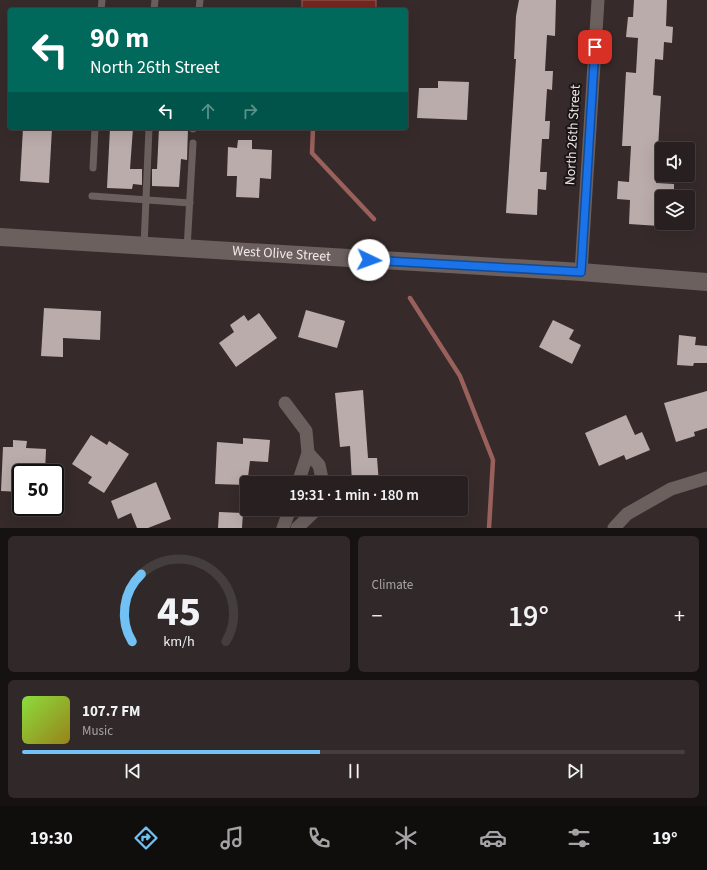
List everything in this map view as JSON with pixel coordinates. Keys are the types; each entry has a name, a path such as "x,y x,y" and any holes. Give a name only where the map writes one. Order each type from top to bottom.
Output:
{"main road":[{"name":"West Olive Street","path":"0,237 581,272 707,282"}],"street":[{"name":"North 26th Street","path":"581,272 598,0"},
{"path":"285,403 306,431 308,453 300,476"},
{"path":"308,453 319,465 321,476"},
{"path":"614,528 627,514 671,489 707,478"},
{"path":"283,528 287,516"},
{"path":"297,528 310,516"}],"lane":[{"path":"93,168 95,130"},
{"path":"144,246 149,130"},
{"path":"187,249 192,143"},
{"path":"92,196 190,203"}],"shaded area":[{"path":"302,0 376,0 376,8 302,8"}],"building":[{"path":"519,0 556,0 555,36 547,35 545,71 553,71 552,90 547,89 545,121 550,121 549,139 542,139 540,172 547,172 546,190 538,189 537,215 506,213 516,59 514,59 516,16"},
{"path":"634,0 667,0 666,26 673,27 672,43 664,42 663,60 655,59 653,95 661,96 658,142 655,142 655,182 674,184 674,190 655,190 655,226 629,224 630,200 617,199 618,181 629,182 631,146 622,146 626,72 636,73 638,38 626,37 628,17 633,17"},
{"path":"438,81 469,82 467,120 417,118 419,88 438,88"},
{"path":"23,130 52,130 49,183 20,181"},
{"path":"110,130 133,130 130,169 142,169 142,185 133,184 132,189 107,188"},
{"path":"159,130 188,130 187,160 181,159 179,187 152,186 152,169 157,169"},
{"path":"238,140 252,140 252,149 272,150 271,179 260,178 259,198 236,197 237,176 227,176 228,147 237,148"},
{"path":"44,308 101,311 100,340 63,338 63,357 41,356"},
{"path":"306,310 345,321 337,348 298,337"},
{"path":"259,313 277,338 236,367 219,343 234,332 230,325 244,315 248,321"},
{"path":"553,320 574,330 569,339 581,345 572,364 539,347"},
{"path":"679,335 696,337 695,345 707,346 707,363 694,363 693,366 677,365"},
{"path":"363,390 368,458 377,458 378,476 352,476 350,446 340,447 335,393"},
{"path":"707,391 707,428 694,432 695,436 676,442 664,403"},
{"path":"626,415 635,435 642,432 650,450 626,460 624,455 599,466 585,433"},
{"path":"91,435 107,445 109,441 129,454 104,493 88,483 92,477 72,464"},
{"path":"243,438 270,440 268,462 250,461 248,476 240,476 240,485 215,484 217,442 243,444"},
{"path":"13,440 27,441 26,448 46,449 45,464 12,464 12,492 1,491 3,447 13,447"},
{"path":"156,482 171,519 148,528 137,528 131,513 118,519 111,501"},
{"path":"219,512 240,513 240,516 243,516 242,528 218,528"}],"waterway":[{"path":"313,130 312,153 374,219"},
{"path":"410,298 460,376 493,460 489,528"}],"route":[{"path":"369,260 581,272 595,47"}]}
